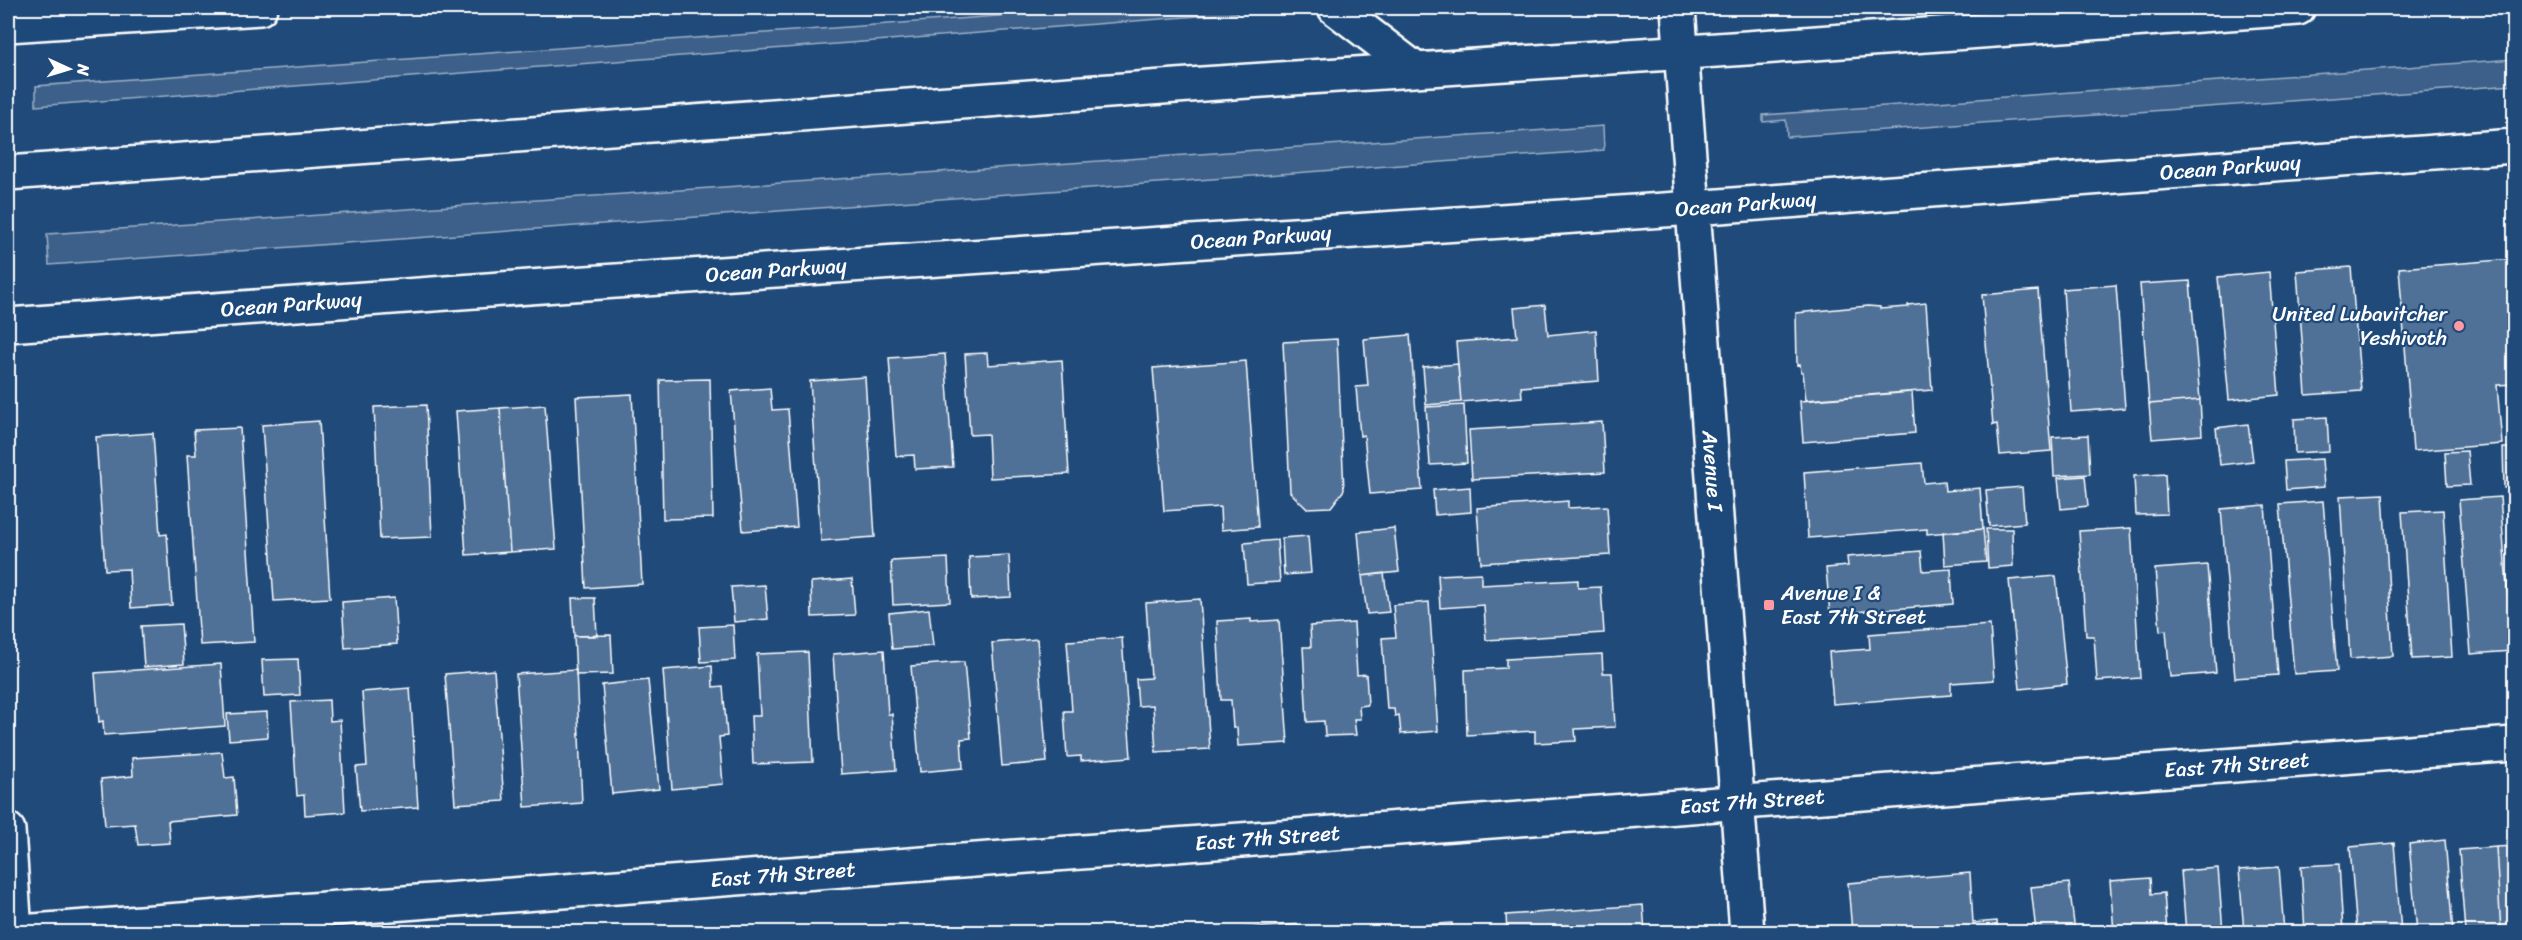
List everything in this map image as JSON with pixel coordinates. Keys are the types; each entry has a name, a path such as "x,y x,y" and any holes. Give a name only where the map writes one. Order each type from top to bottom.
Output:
{"street":[{"path":"8,25 260,8"},
{"path":"1335,8 1415,69"},
{"name":"Avenue I","path":"1678,8 1747,933"},
{"path":"8,173 1415,69 2298,8"},
{"name":"Ocean Parkway","path":"8,325 569,284 1693,208 2514,146"},
{"name":"East 7th Street","path":"20,933 2514,744"},
{"path":"8,830 15,933"}],"shaded area":[{"path":"1108,8 1237,8 1237,13 36,106 36,86"},
{"path":"2514,59 2514,85 1787,137 1786,120 1763,122 1763,115"},
{"path":"1603,126 1604,150 49,265 47,234"}],"building":[{"name":"United Lubavitcher Yeshivoth","path":"2514,259 2514,384 2497,385 2502,444 2413,451 2399,268"},
{"path":"2351,267 2361,391 2306,395 2297,271"},
{"path":"2269,272 2279,395 2229,400 2218,277"},
{"path":"2190,281 2200,400 2149,404 2140,284"},
{"path":"2116,285 2125,408 2071,412 2063,289"},
{"path":"2038,290 2051,451 2000,455 1997,424 1993,425 1982,295"},
{"path":"1926,303 1932,390 1806,400 1803,372 1801,372 1800,364 1797,365 1796,313 1868,306 1880,307 1880,309 1908,307 1908,305"},
{"path":"1545,305 1548,335 1596,330 1599,381 1521,387 1522,397 1461,402 1456,342 1517,337 1514,308"},
{"path":"1410,335 1422,490 1370,494 1364,435 1360,436 1356,387 1368,386 1364,339"},
{"path":"1337,339 1344,490 1331,507 1306,508 1290,492 1283,342"},
{"path":"987,353 988,365 1062,360 1069,474 990,478 988,434 970,435 965,354"},
{"path":"945,354 953,467 915,469 914,455 896,456 889,358"},
{"path":"1246,361 1258,527 1221,530 1220,507 1164,511 1153,368"},
{"path":"1458,364 1461,402 1426,405 1423,367"},
{"path":"865,377 875,537 821,541 810,381"},
{"path":"710,379 713,518 663,519 660,380"},
{"path":"770,388 772,410 788,409 797,527 743,531 731,391"},
{"path":"1912,392 1915,433 1803,442 1800,401"},
{"path":"632,394 642,584 586,588 576,397"},
{"path":"2200,400 2202,435 2152,439 2149,404"},
{"path":"426,405 432,537 380,539 374,407"},
{"path":"545,405 556,549 510,552 500,408"},
{"path":"1464,405 1467,463 1430,465 1426,407"},
{"path":"500,408 510,552 466,555 456,411"},
{"path":"2327,417 2329,451 2295,453 2294,419"},
{"path":"319,421 330,598 274,601 262,425"},
{"path":"1602,422 1605,472 1472,479 1469,430"},
{"path":"2248,424 2253,461 2220,465 2216,428"},
{"path":"240,428 254,642 200,645 187,455 196,455 194,430"},
{"path":"153,433 160,535 167,534 172,605 131,608 129,569 105,570 96,437"},
{"path":"2088,435 2090,474 2054,476 2052,437"},
{"path":"2503,448 2514,448 2514,488 2504,488"},
{"path":"2467,451 2470,485 2447,486 2445,452"},
{"path":"2322,459 2324,487 2286,490 2284,461"},
{"path":"1922,463 1924,483 1944,481 1945,491 1980,488 1983,529 1927,534 1927,529 1808,538 1804,472"},
{"path":"2165,474 2167,514 2136,515 2134,476"},
{"path":"2085,476 2088,506 2061,509 2058,478"},
{"path":"1470,487 1471,512 1435,515 1433,490"},
{"path":"2022,487 2025,523 1989,526 1986,490"},
{"path":"2383,494 2393,656 2350,659 2340,496"},
{"path":"2500,497 2512,651 2471,654 2459,500"},
{"path":"1568,501 1568,508 1607,506 1610,555 1481,563 1477,508"},
{"path":"2323,501 2337,671 2294,674 2280,504"},
{"path":"2265,505 2278,675 2235,678 2221,509"},
{"path":"2443,510 2452,657 2412,659 2402,512"},
{"path":"1394,528 1399,572 1362,576 1358,532"},
{"path":"2131,528 2140,678 2097,681 2094,636 2086,636 2079,531"},
{"path":"1983,529 1986,562 1945,565 1943,532"},
{"path":"1986,529 2012,529 2013,566 1988,568"},
{"path":"1308,536 1311,573 1284,575 1282,538"},
{"path":"1277,540 1280,582 1247,584 1244,543"},
{"path":"1921,551 1923,571 1951,569 1953,604 1830,614 1826,568 1848,566 1847,557"},
{"path":"1009,555 1011,597 971,599 969,557"},
{"path":"948,558 950,602 893,605 891,561"},
{"path":"2207,565 2216,673 2170,677 2166,630 2160,631 2155,569"},
{"path":"1384,573 1389,612 1367,614 1362,576"},
{"path":"1481,573 1481,585 1578,580 1578,588 1601,587 1604,633 1486,640 1484,605 1440,608 1438,575"},
{"path":"2056,576 2067,684 2020,689 2009,580"},
{"path":"852,579 855,615 812,617 811,582"},
{"path":"765,585 768,619 734,622 731,587"},
{"path":"394,598 397,644 345,648 342,602"},
{"path":"572,598 595,598 597,636 574,636"},
{"path":"1200,599 1210,749 1156,752 1153,705 1138,706 1136,679 1151,678 1146,603"},
{"path":"1429,602 1438,731 1401,734 1399,715 1395,716 1394,709 1387,709 1382,638 1396,637 1393,605"},
{"path":"929,609 933,646 892,649 889,613"},
{"path":"1251,619 1251,622 1279,620 1288,743 1238,746 1237,728 1233,728 1231,700 1221,700 1217,621"},
{"path":"1354,623 1357,675 1366,674 1368,705 1359,706 1360,719 1354,719 1356,735 1325,736 1324,721 1307,722 1303,647 1311,647 1310,626"},
{"path":"181,624 184,664 144,667 141,626"},
{"path":"733,625 735,660 701,662 699,627"},
{"path":"1990,625 1994,680 1951,683 1951,695 1833,704 1829,652 1870,649 1869,634"},
{"path":"611,635 613,674 576,675 574,636"},
{"path":"1122,638 1131,757 1081,761 1081,756 1067,757 1064,711 1072,711 1067,641"},
{"path":"1037,639 1047,762 1002,766 992,643"},
{"path":"884,650 888,714 892,714 896,770 841,774 833,654"},
{"path":"808,652 813,762 753,764 751,716 760,716 757,654"},
{"path":"1602,654 1603,673 1612,673 1615,727 1575,729 1576,741 1535,743 1535,731 1467,735 1465,670 1506,668 1506,659"},
{"path":"298,659 300,695 264,697 262,660"},
{"path":"964,662 971,738 961,739 963,768 920,772 911,666"},
{"path":"221,664 225,726 104,735 103,721 99,722 95,673"},
{"path":"712,666 713,687 723,686 727,736 719,737 723,784 672,789 663,670"},
{"path":"494,670 504,801 455,804 445,674"},
{"path":"576,670 582,803 525,807 516,674"},
{"path":"648,680 659,789 612,794 602,685"},
{"path":"410,688 418,807 360,811 356,767 367,766 362,692"},
{"path":"329,700 330,721 340,720 345,812 305,815 304,795 297,796 291,702"},
{"path":"267,712 268,737 229,740 227,714"},
{"path":"222,752 225,778 234,777 237,815 168,821 170,843 138,845 135,824 105,826 101,779 133,776 132,758"},
{"path":"2445,840 2453,932 2417,932 2409,844"},
{"path":"2394,843 2401,932 2357,932 2350,847"},
{"path":"2514,846 2514,932 2501,932 2496,847"},
{"path":"2496,847 2501,932 2465,932 2459,850"},
{"path":"2339,864 2343,932 2305,932 2301,866"},
{"path":"2279,867 2284,932 2244,932 2239,870"},
{"path":"2218,868 2223,932 2186,932 2181,871"},
{"path":"1970,873 1973,923 1997,921 1998,932 1852,932 1848,883"},
{"path":"2150,878 2151,894 2164,893 2167,932 2114,932 2110,881"},
{"path":"2069,883 2075,932 2036,932 2031,887"},
{"path":"1643,905 1645,932 1507,932 1506,915"},
{"path":"1452,923 1453,932 1409,932 1408,926"},
{"path":"1301,924 1301,932 1237,932 1237,929"}],"place":[{"name":"United Lubavitcher Yeshivoth","path":"2459,326"},
{"name":"Avenue I & East 7th Street","path":"1769,605"}]}
